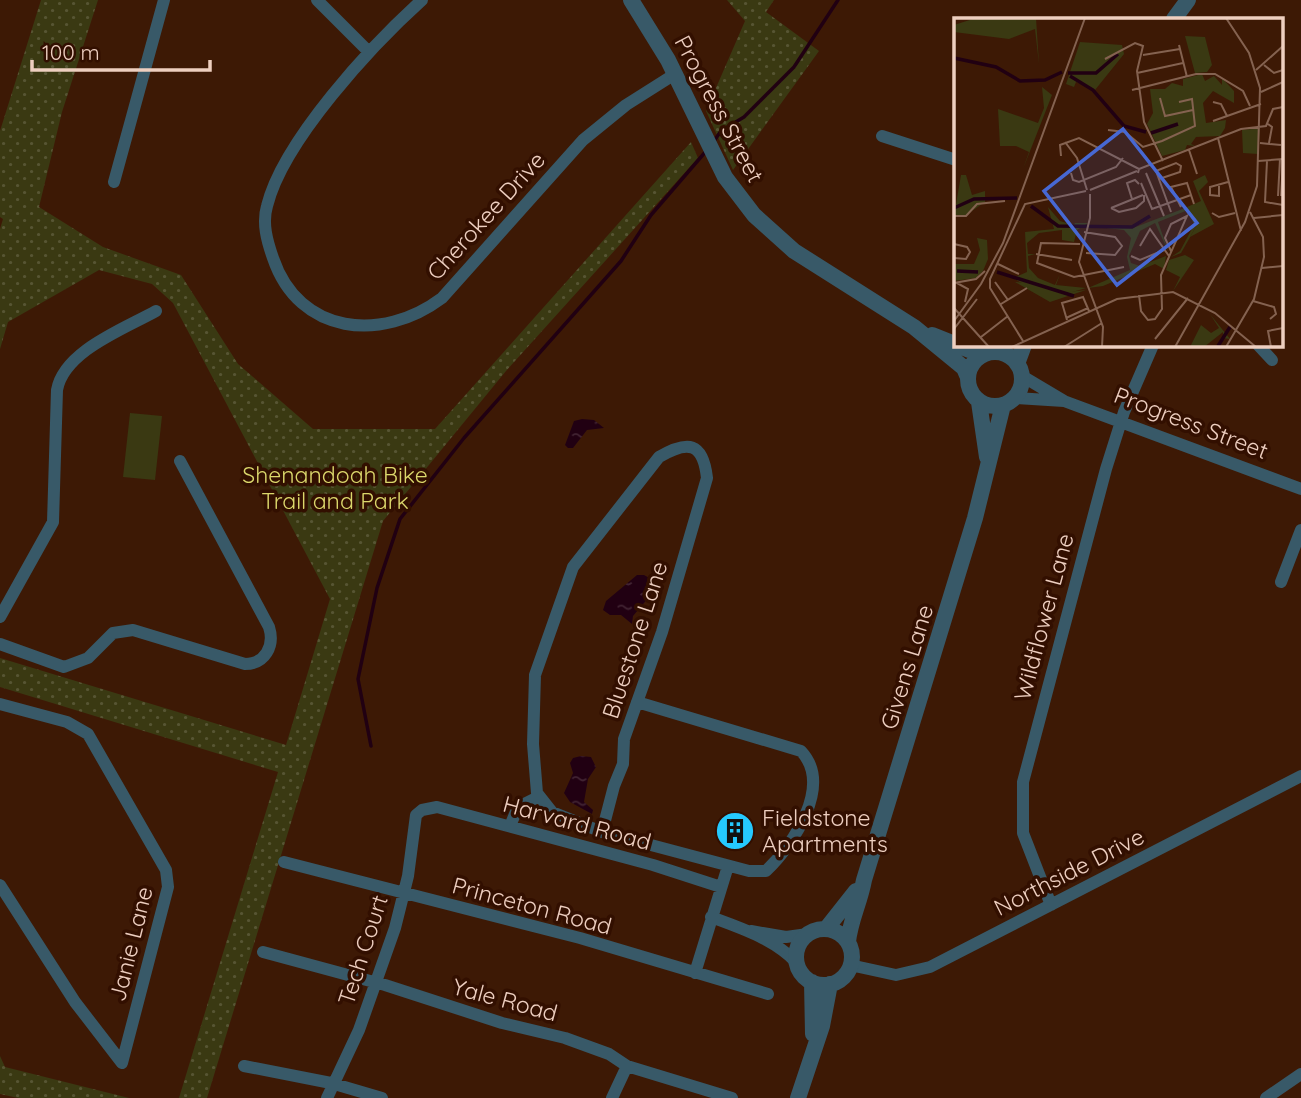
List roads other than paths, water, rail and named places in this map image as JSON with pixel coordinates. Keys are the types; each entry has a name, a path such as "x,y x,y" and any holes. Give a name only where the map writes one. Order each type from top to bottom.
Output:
{"street":[{"path":"114,182 164,0"},
{"path":"317,0 369,51"},
{"name":"Cherokee Drive","path":"422,0 369,51 297,145 274,183 266,210 267,240 277,270 293,297 326,317 361,326 387,325 406,320 442,298 583,140 625,105 674,74"},
{"name":"Progress Street","path":"631,0 674,74 719,164 742,200 777,236 812,263 914,327 964,368 967,375"},
{"path":"1175,18 1188,0"},
{"path":"882,136 954,159"},
{"path":"0,617 53,522 58,390 63,371 77,356 156,311"},
{"name":"Progress Street","path":"914,327 954,343"},
{"name":"Progress Street","path":"960,346 982,355"},
{"path":"1020,370 1003,349 982,355 970,367 967,375 970,390 979,402 987,406 1009,402 1020,370 1024,346"},
{"name":"Wildflower Lane","path":"1051,905 1023,833 1023,782 1122,420 1142,365 1152,346"},
{"path":"1259,346 1272,360"},
{"name":"Progress Street","path":"1020,370 1064,401 1122,420 1301,489"},
{"name":"Progress Street","path":"1009,402 1064,401"},
{"name":"Givens Lane","path":"979,402 989,466"},
{"name":"Givens Lane","path":"848,942 864,880 1009,402"},
{"name":"Bluestone Lane","path":"538,797 533,744 535,675 573,567 659,457 676,448 687,446 698,450 705,461 707,478 689,542 624,739 623,764 614,786 602,832"},
{"path":"0,644 64,667 88,658 113,633 133,630 245,664 254,664 265,657 271,639 269,628 180,461"},
{"path":"1281,582 1301,530"},
{"path":"510,826 518,807 538,797 552,812 602,832 729,866 749,871 766,871 779,859 809,803 813,765 801,751 637,702"},
{"name":"Janie Lane","path":"0,704 66,722 88,734 168,875 168,887 122,1063 75,1002 0,885"},
{"name":"Northside Drive","path":"850,965 896,975 930,967 1301,776"},
{"name":"Harvard Road","path":"422,810 437,807 675,871 721,887"},
{"name":"Tech Court","path":"327,1098 331,1083 359,1030 376,983 404,894 415,822 422,810"},
{"name":"Princeton Road","path":"284,862 580,938 768,994"},
{"path":"695,973 729,866"},
{"name":"Givens Lane","path":"827,929 843,912 864,880"},
{"path":"711,917 750,931 786,937 827,929 836,931 848,942 850,965 841,979 830,984 812,982 804,977 788,953 750,931"},
{"path":"796,962 799,944 808,933"},
{"name":"Yale Road","path":"263,951 455,1009 590,1046 627,1066 728,1097"},
{"path":"812,982 813,1047"},
{"path":"798,1098 821,1026 830,984"},
{"path":"244,1066 331,1083 382,1098"},
{"path":"612,1098 627,1066"},
{"path":"1266,1098 1301,1074"}],"water":[{"path":"594,420 604,428 587,430 573,448 568,448 565,445 574,421"},
{"path":"637,575 644,575 660,584 633,616 632,624 621,615 610,615 603,610 606,601"},
{"path":"591,757 596,767 588,779 584,802 593,810 592,814 570,802 564,793 573,773 570,763 573,758"}],"waterway":[{"path":"714,141 721,131 744,117 794,67 838,0"},
{"path":"371,746 358,679 377,588 400,519 464,438 621,261 651,215 707,150"}],"place":[{"name":"Fieldstone Apartments","path":"735,831"}],"park label":[{"name":"Shenandoah Bike Trail and Park","path":"335,488"}]}
